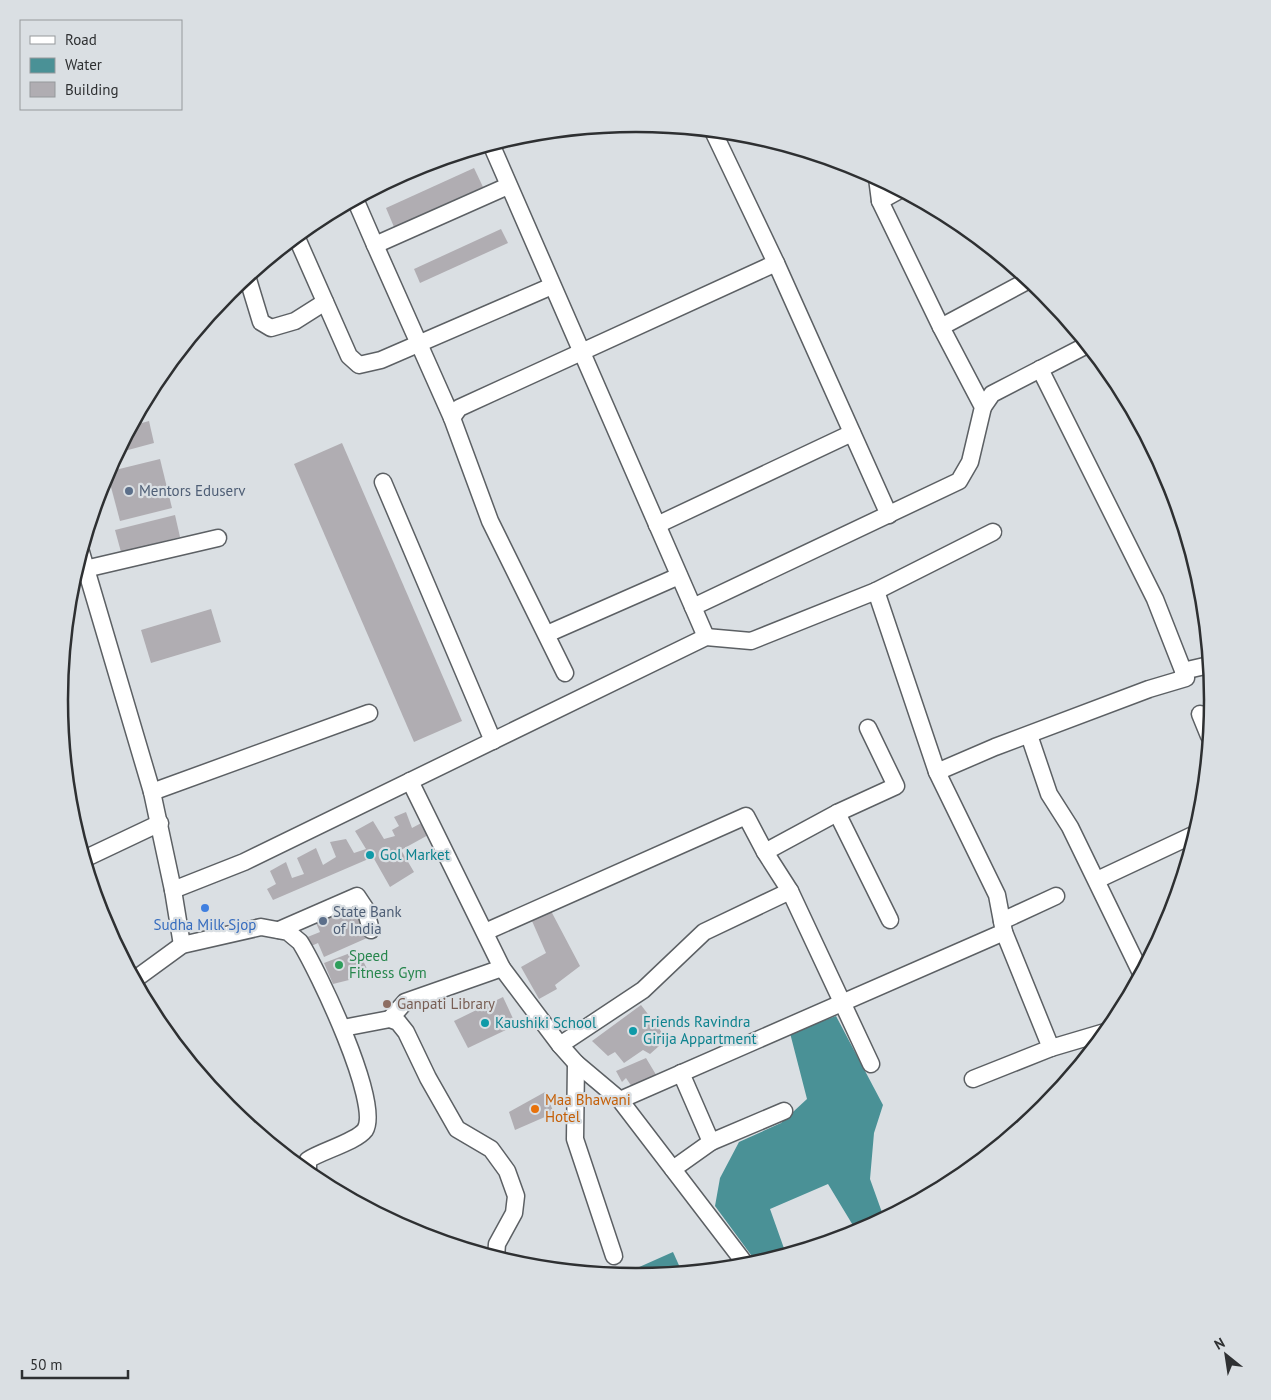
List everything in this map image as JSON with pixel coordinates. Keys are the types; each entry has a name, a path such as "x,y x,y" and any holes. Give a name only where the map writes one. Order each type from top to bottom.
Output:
{"street":[{"path":"716,138 776,263 889,515"},
{"path":"493,150 706,637"},
{"path":"375,245 508,186"},
{"path":"878,187 880,201 941,327 983,407"},
{"path":"880,201 893,194"},
{"path":"358,205 417,344 452,418 490,521 565,673"},
{"path":"299,243 349,356 359,364 381,360 552,286"},
{"path":"452,418 459,408 776,263"},
{"path":"249,284 261,322 271,328 295,321 326,302"},
{"path":"941,327 1022,284"},
{"path":"693,607 959,481 970,462 983,407 992,394 1081,348"},
{"path":"937,772 1148,689 1186,678 1155,599 1040,369"},
{"path":"657,525 852,433"},
{"path":"383,482 493,741"},
{"path":"173,890 244,862 706,637 751,640 876,591 994,532"},
{"path":"85,569 218,538"},
{"path":"84,565 160,823 182,945"},
{"path":"547,634 679,576"},
{"path":"876,591 937,772 997,895 1003,927 1051,1048"},
{"path":"1183,671 1202,667"},
{"path":"152,792 370,712"},
{"path":"1200,714 1203,721"},
{"path":"765,852 837,813 896,786 868,728"},
{"path":"1029,735 1049,794 1070,827 1138,964"},
{"path":"410,781 502,968 576,1063 620,1100 741,1258"},
{"path":"837,813 890,920"},
{"path":"485,932 746,816 765,852 790,891 871,1064"},
{"path":"90,856 160,823"},
{"path":"1097,880 1186,838"},
{"path":"560,1044 643,990 704,932 790,891"},
{"path":"279,930 357,896 365,908 371,930"},
{"path":"620,1100 844,1003 1003,927 1056,896"},
{"path":"140,976 182,945 260,927 288,932 300,942 343,1028 364,1095 367,1124 360,1135 308,1160 308,1164"},
{"path":"390,1019 400,1005 418,996 502,968"},
{"path":"343,1028 390,1019 398,1022 406,1032 428,1078 456,1128 491,1149 507,1172 516,1196 514,1213 497,1244 496,1251"},
{"path":"973,1079 1051,1048 1094,1035"},
{"path":"576,1063 575,1139 614,1256"},
{"path":"681,1073 711,1142"},
{"path":"673,1168 711,1142 784,1110"}],"water":[{"path":"836,1016 883,1105 874,1133 870,1179 882,1212 853,1225 828,1184 770,1209 784,1249 752,1256 715,1206 720,1178 739,1142 781,1123 807,1099 790,1033"},
{"path":"673,1252 679,1266 673,1267 637,1268"}],"building":[{"path":"474,168 483,187 394,227 386,208"},
{"path":"501,229 508,243 420,283 414,269"},
{"path":"149,421 154,443 125,451 126,449 140,424"},
{"path":"342,443 462,721 414,742 294,464"},
{"path":"160,459 172,508 120,521 110,485 117,470"},
{"path":"175,515 180,537 121,552 115,530"},
{"path":"211,609 221,642 151,663 141,630"},
{"name":"Gol Market","path":"406,812 412,828 425,821 430,834 401,850 414,872 390,887 373,857 273,900 267,889 276,884 270,871 286,862 292,878 304,874 297,858 316,848 323,865 336,857 330,842 346,839 354,853 366,849 355,831 373,821 384,839 395,836 392,830 399,826 394,817"},
{"path":"352,899 367,938 324,957 318,943 309,947 305,938 320,932 313,916"},
{"path":"551,911 580,966 555,985 557,989 539,999 521,967 546,953 532,921"},
{"path":"358,950 367,969 348,978 349,980 333,984 324,963"},
{"name":"Kaushiki School","path":"503,997 516,1025 468,1048 454,1021"},
{"name":"Friends Ravindra Girija Appartment","path":"641,1005 667,1039 650,1054 643,1050 624,1063 615,1052 608,1056 592,1041"},
{"path":"646,1058 658,1078 634,1090 626,1078 622,1082 616,1071"},
{"path":"545,1092 554,1113 515,1130 509,1112"}],"place":[{"name":"Mentors Eduserv","path":"129,491"},
{"name":"Gol Market","path":"370,855"},
{"name":"Sudha Milk Sjop","path":"205,908"},
{"name":"State Bank of India","path":"323,921"},
{"name":"Speed Fitness Gym","path":"339,965"},
{"name":"Ganpati Library","path":"387,1004"},
{"name":"Kaushiki School","path":"485,1023"},
{"name":"Friends Ravindra Girija Appartment","path":"633,1031"},
{"name":"Maa Bhawani Hotel","path":"535,1109"}]}
